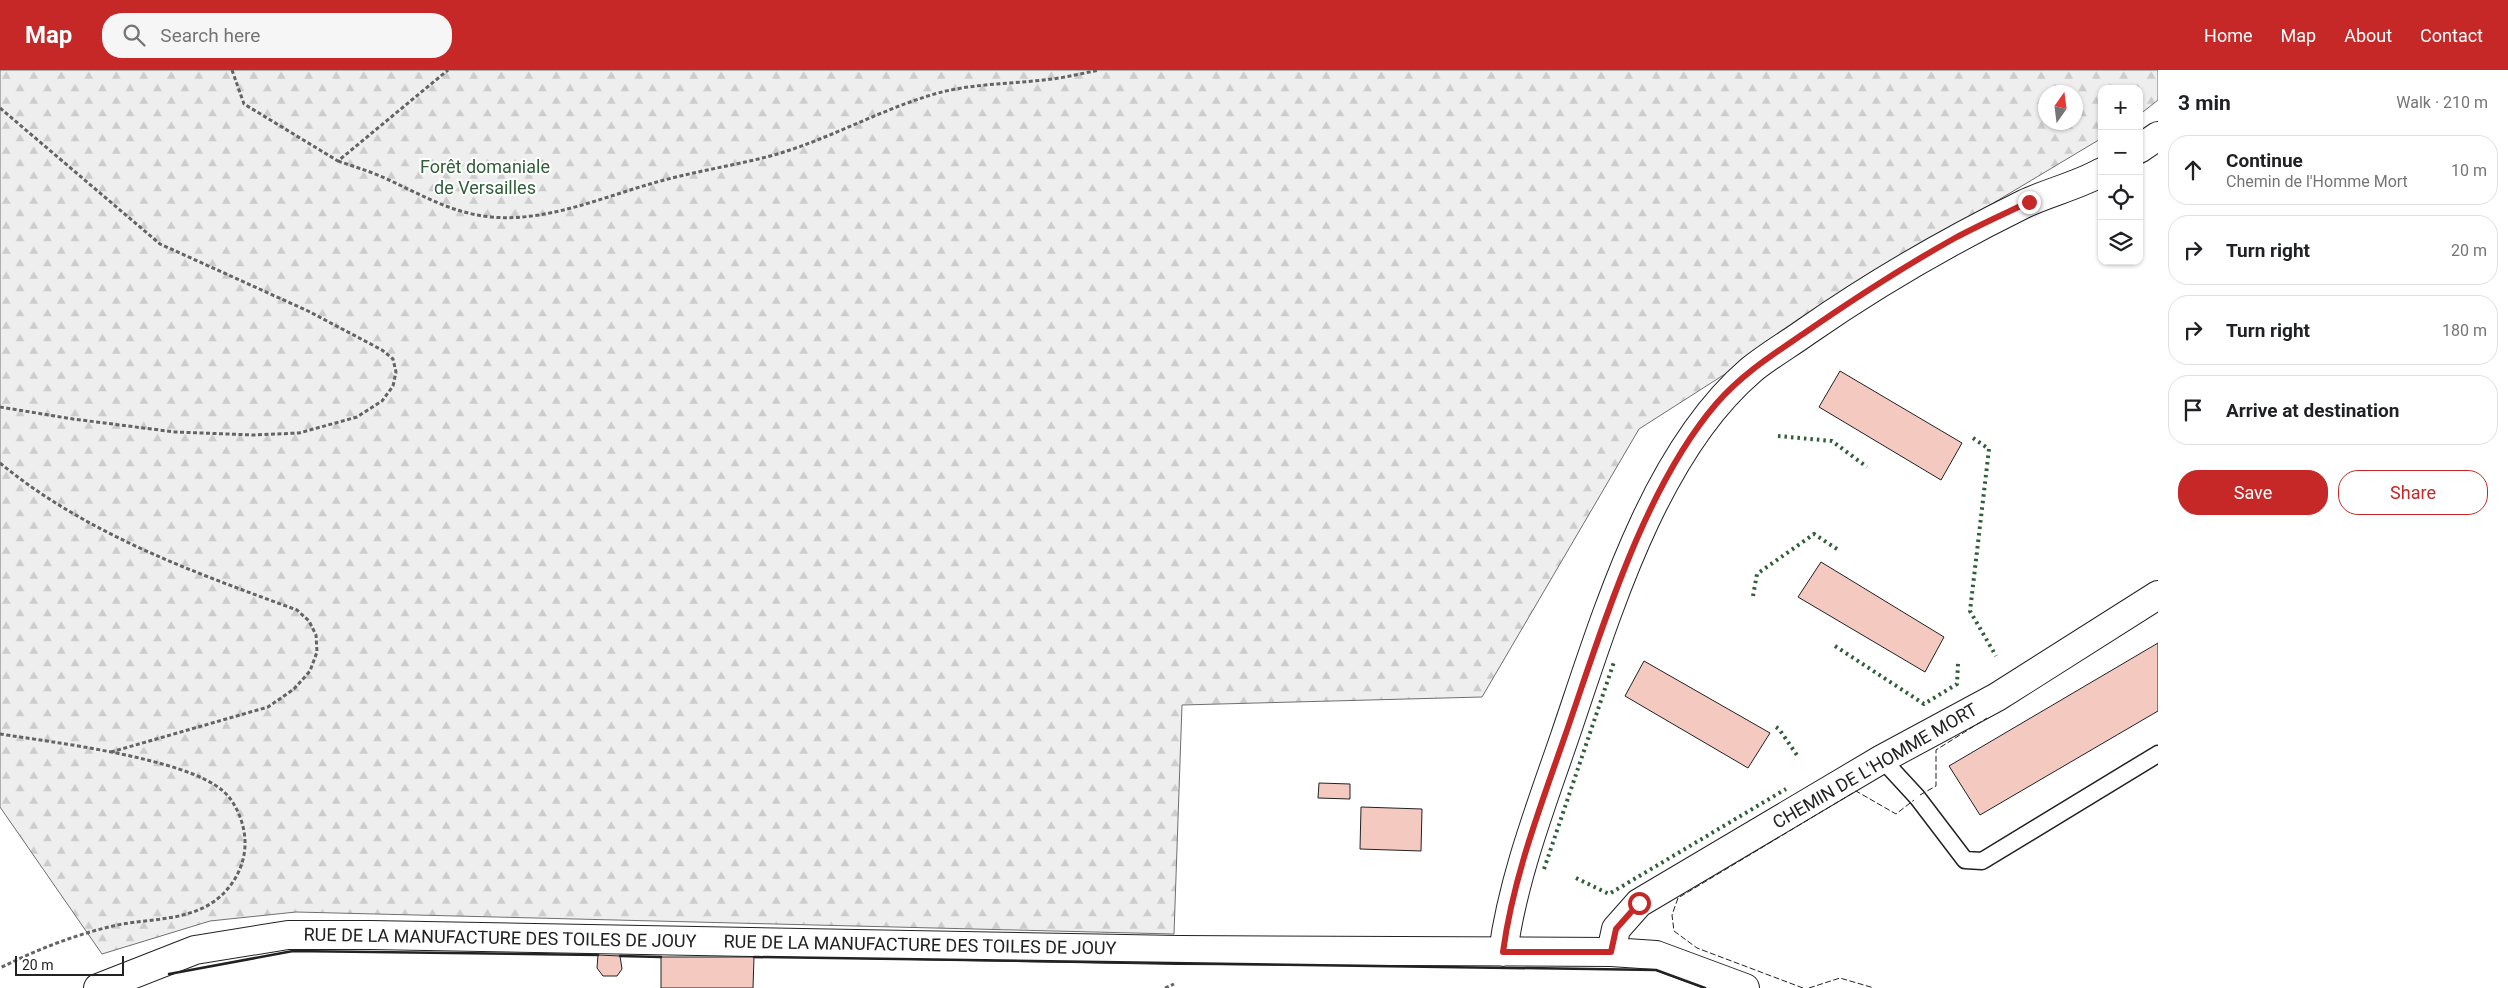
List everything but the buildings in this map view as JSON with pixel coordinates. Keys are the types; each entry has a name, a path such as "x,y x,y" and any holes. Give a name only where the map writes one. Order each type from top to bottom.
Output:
{"street":[{"path":"2143,146 2158,136"},
{"path":"1503,952 1506,930 1527,846 1586,675 1632,552 1658,494 1687,445 1716,404 1760,364 1834,312 1955,238 2029,202 2098,174"},
{"name":"CHEMIN DE L'HOMME MORT","path":"1611,952 1616,929 1639,903 1882,759 1997,697 2158,595"},
{"name":"RUE DE LA MANUFACTURE DES TOILES DE JOUY","path":"98,988 195,950 288,935 1179,950 1611,952 1656,955 1745,988"}],"lane":[{"path":"1882,759 1917,797 1965,860 1982,861 2158,754"}],"path":[{"path":"232,70 244,104 338,161 378,175 442,206 465,214 528,218 566,209 676,176 774,154 831,135 892,108 940,93 1002,83 1053,79 1099,70"},
{"path":"338,161 448,70"},
{"path":"0,108 160,244 308,311 382,350 393,359 396,372 393,386 382,401 357,417 299,433 253,435 175,432 73,419 0,407"},
{"path":"0,463 60,507 107,531 185,569 297,610 309,621 316,635 317,652 310,671 294,689 268,707 111,752"},
{"path":"0,734 111,752 164,765 200,778 223,791 239,814 246,836 244,861 235,880 216,900 187,914 115,926 66,939 0,968"}],"green space":[{"name":"Forêt domaniale de Versailles","path":"0,70 2158,70 2158,100 2143,112 2143,85 2098,85 2098,140 1985,208 1639,429 1482,697 1182,705 1174,934 296,912 210,921 102,954 0,807"}],"hedge":[{"path":"1778,436 1832,441 1867,467"},
{"path":"1973,438 1989,449 1970,611 1996,656"},
{"path":"1753,596 1757,574 1814,534 1837,549"},
{"path":"1835,646 1924,704 1957,684 1958,663"},
{"path":"1544,869 1614,662"},
{"path":"1776,727 1799,758"},
{"path":"1576,878 1609,894 1786,789"}],"fence":[{"path":"1920,795 1936,786 1936,750 1987,718"},
{"path":"1803,988 1697,948 1674,931 1672,915 1678,898 1856,791 1896,814 1914,800"},
{"path":"1809,988 1840,978 1874,988"}],"wall":[{"path":"169,974 293,951 598,955"},
{"path":"620,956 661,957"},
{"path":"754,957 1656,970 1705,988"}],"route":[{"path":"1639,903 1616,929 1611,952 1503,952 1506,930 1527,846 1586,675 1632,552 1658,494 1687,445 1716,404 1752,369 1834,312 1955,238 2029,202"}]}
